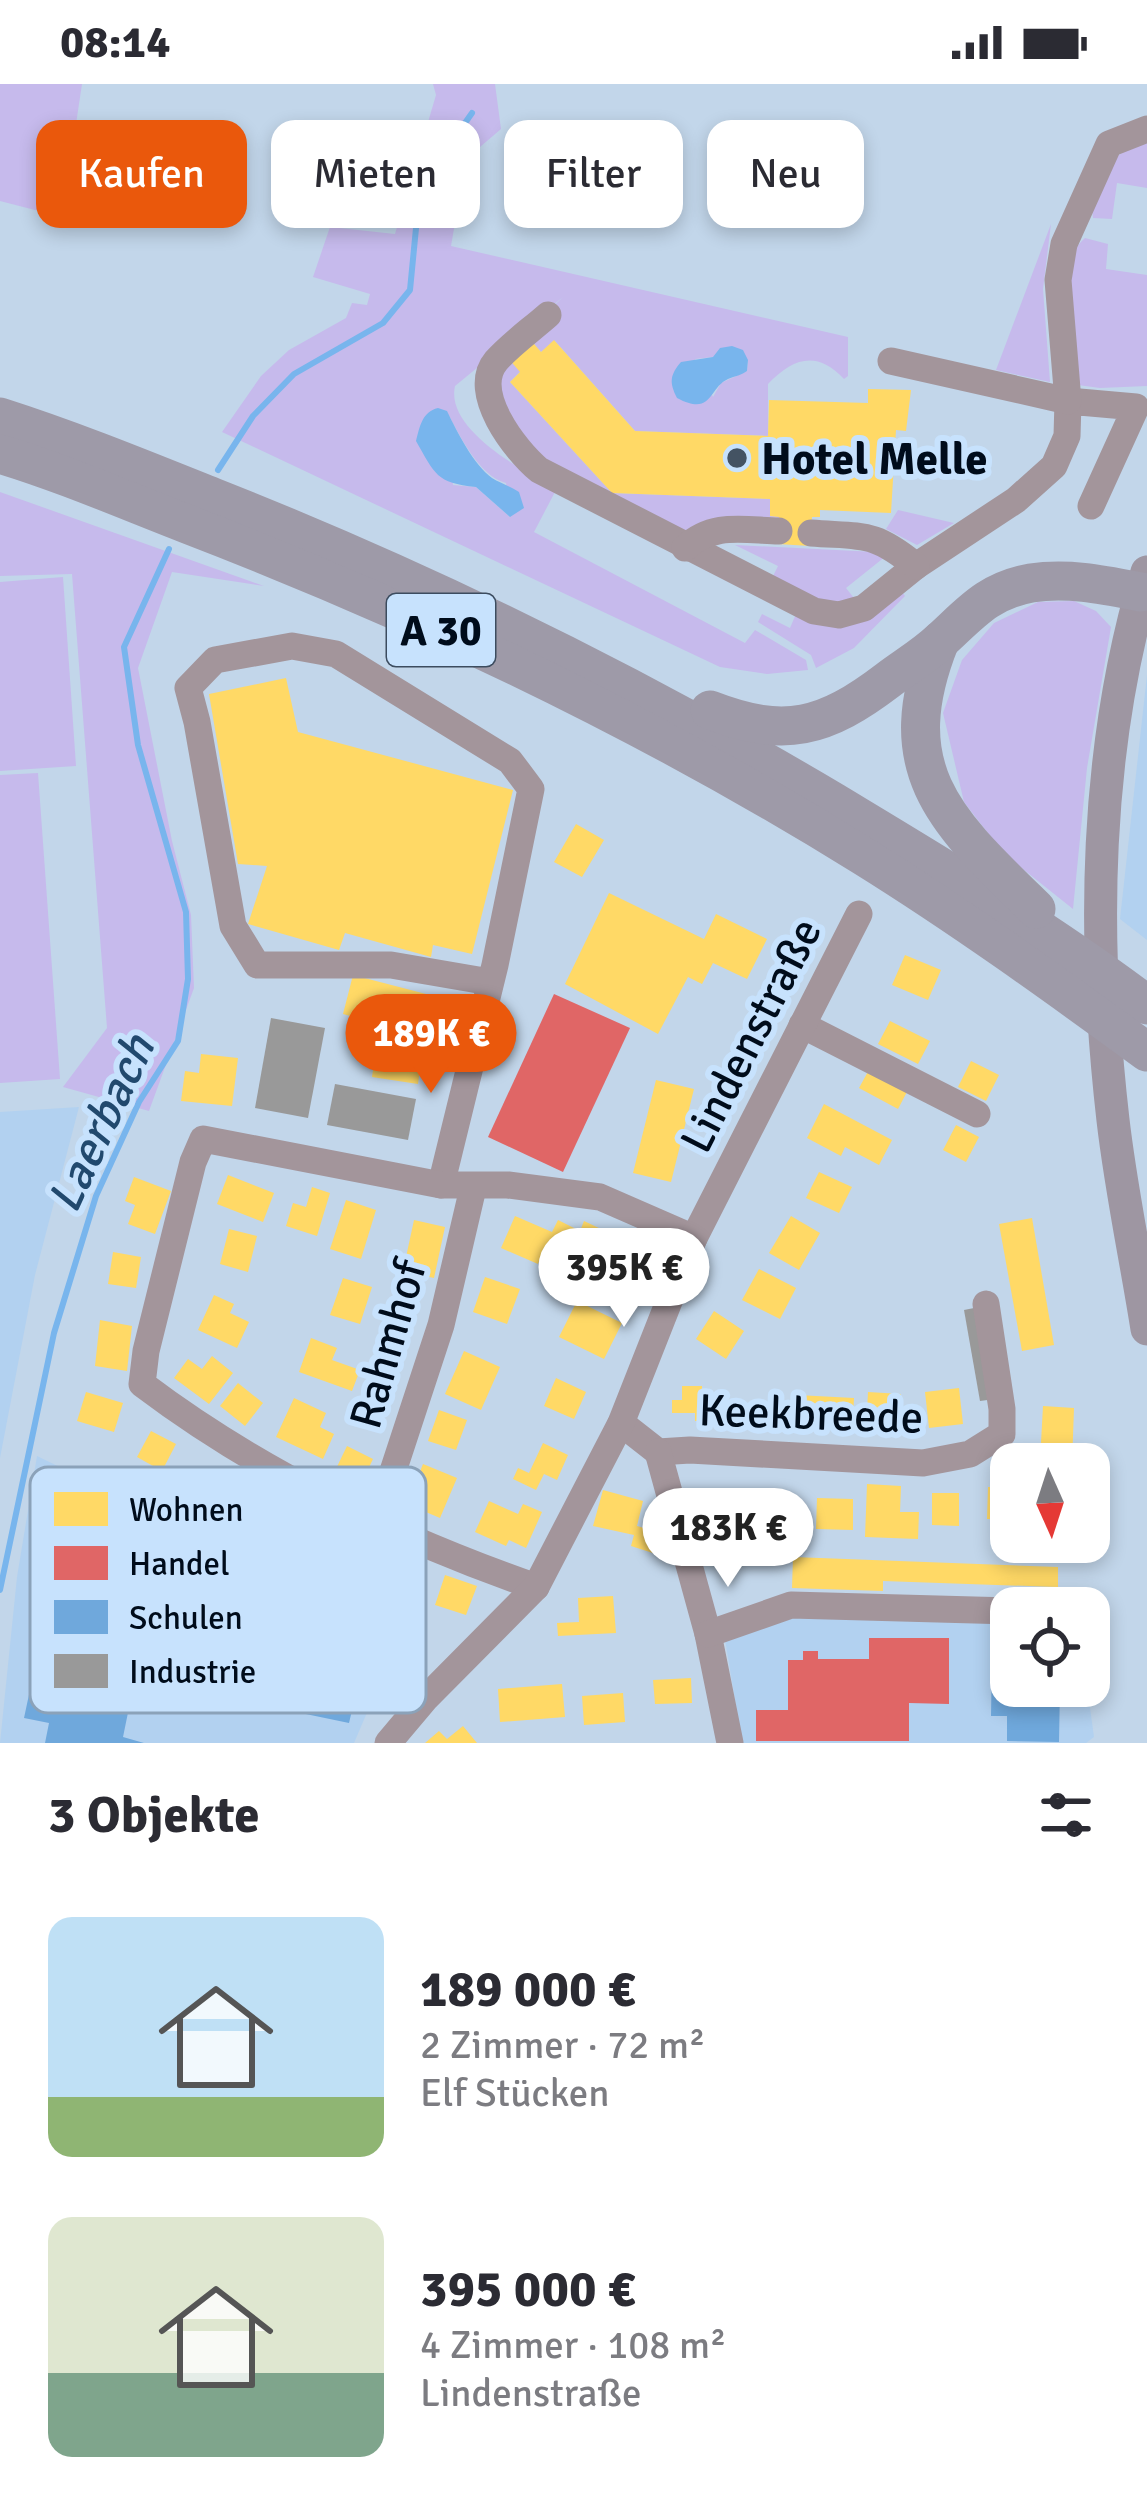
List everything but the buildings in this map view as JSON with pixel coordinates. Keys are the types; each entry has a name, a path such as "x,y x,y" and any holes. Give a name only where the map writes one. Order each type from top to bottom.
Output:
{"highway":[{"name":"A 30","path":"0,417 277,522 577,659 913,849 1093,964 1147,1005"},
{"name":"A 30","path":"0,454 327,578 500,657 645,732 860,854 985,934 1147,1052"},
{"path":"577,659 743,723 768,728 821,722 848,710 940,641 964,615 998,594 1029,584 1067,580 1144,582"},
{"path":"940,641 925,679 918,718 921,759 938,800 979,853 1093,964"}],"main road":[{"path":"1144,582 1115,722 1100,878 1101,998 1113,1124 1147,1329"}],"street":[{"path":"548,315 493,364 489,377 493,406 516,451 539,470 783,598 839,616 864,608 916,566 1016,500 1054,466 1066,436 1068,401 1058,280 1064,244 1109,144 1147,129"},
{"path":"892,361 1068,401 1136,407 1091,506"},
{"path":"686,548 700,534 716,530 778,531"},
{"path":"811,533 875,538 916,566"},
{"path":"441,1185 481,1022 490,982 531,789 510,761 336,654 292,646 215,661 188,688 233,926 257,965 391,965 490,982"},
{"name":"Lindenstraße","path":"426,1698 536,1587 621,1423 694,1238 859,914"},
{"path":"802,1025 977,1114"},
{"path":"268,1467 142,1384 193,1162 203,1138 441,1185 508,1185 599,1197 694,1238"},
{"name":"Rahmhof","path":"394,1467 441,1325 473,1188"},
{"name":"Keekbreede","path":"621,1423 658,1452 923,1462 970,1454 1002,1434 1003,1408 986,1304"},
{"path":"658,1452 708,1634 730,1743"},
{"path":"426,1543 536,1587"},
{"path":"708,1634 791,1606 990,1611"},
{"name":"Lindenstraße","path":"388,1743 413,1713"}],"shaded area":[{"path":"0,84 82,84 77,120 36,120 36,210 0,201"},
{"path":"433,84 495,84 501,129 480,147 480,120 429,120 436,95"},
{"path":"1147,138 1147,188 1117,183 1112,219 1093,218 1092,209 1117,156"},
{"path":"1051,224 1043,289 1050,382 996,370"},
{"path":"330,228 395,234 397,228 454,228 451,246 848,337 848,376 844,379 824,364 805,361 768,384 768,436 635,431 555,341 541,352 529,339 520,372 510,382 612,493 770,499 779,517 779,531 685,548 516,451 493,364 563,297 455,386 455,402 474,433 556,490 534,532 745,643 755,630 806,660 808,670 767,674 720,667 222,432 261,376 289,350 346,318 352,303 367,305 370,294 313,277","holes":["695,359 748,360 747,371 721,383 713,397","447,412 487,472 506,483 510,517 476,487 453,485"]},
{"path":"1085,238 1108,244 1106,269 1147,275 1147,386 1078,385 1065,288 1067,269"},
{"path":"0,492 264,586 172,572 138,668 191,915 194,988 149,1111 63,1087 107,1028 72,574 0,576"},
{"path":"898,510 954,523 917,545 886,529"},
{"path":"735,545 886,556 846,588 854,598 827,604 772,578 778,566"},
{"path":"63,577 76,766 0,771 0,582"},
{"path":"899,588 905,596 854,648 816,668 811,655 758,622 762,614 790,628 796,614"},
{"path":"1074,601 1096,611 1111,627 1087,768 1073,909 1003,853 964,802 943,713 962,660 994,623 1038,602"},
{"path":"1147,675 1147,940 1120,919"},
{"path":"38,773 60,1079 0,1083 0,775"},
{"path":"79,1107 35,1275 0,1458 0,1112"},
{"path":"37,1456 60,1467 35,1467"},
{"path":"30,1498 30,1713 367,1713 354,1743 0,1743"},
{"path":"794,1613 990,1620 990,1707 1090,1707 1094,1737 1086,1743 742,1743 725,1639"}],"water":[{"path":"720,348 743,350 747,371 722,383 704,403 677,398 672,379 681,362 713,357"},
{"path":"438,408 447,411 485,472 519,492 524,508 510,517 476,487 452,483 433,469 416,441 425,416"}],"waterway":[{"name":"Laerbach","path":"218,470 253,416 294,374 383,323 410,290 420,187 472,113"},
{"name":"Laerbach","path":"0,1590 54,1333 96,1196 139,1102 178,1041 188,979 186,912 138,745 124,647 169,549"}],"place":[{"name":"Hotel Melle","path":"737,458"}]}
